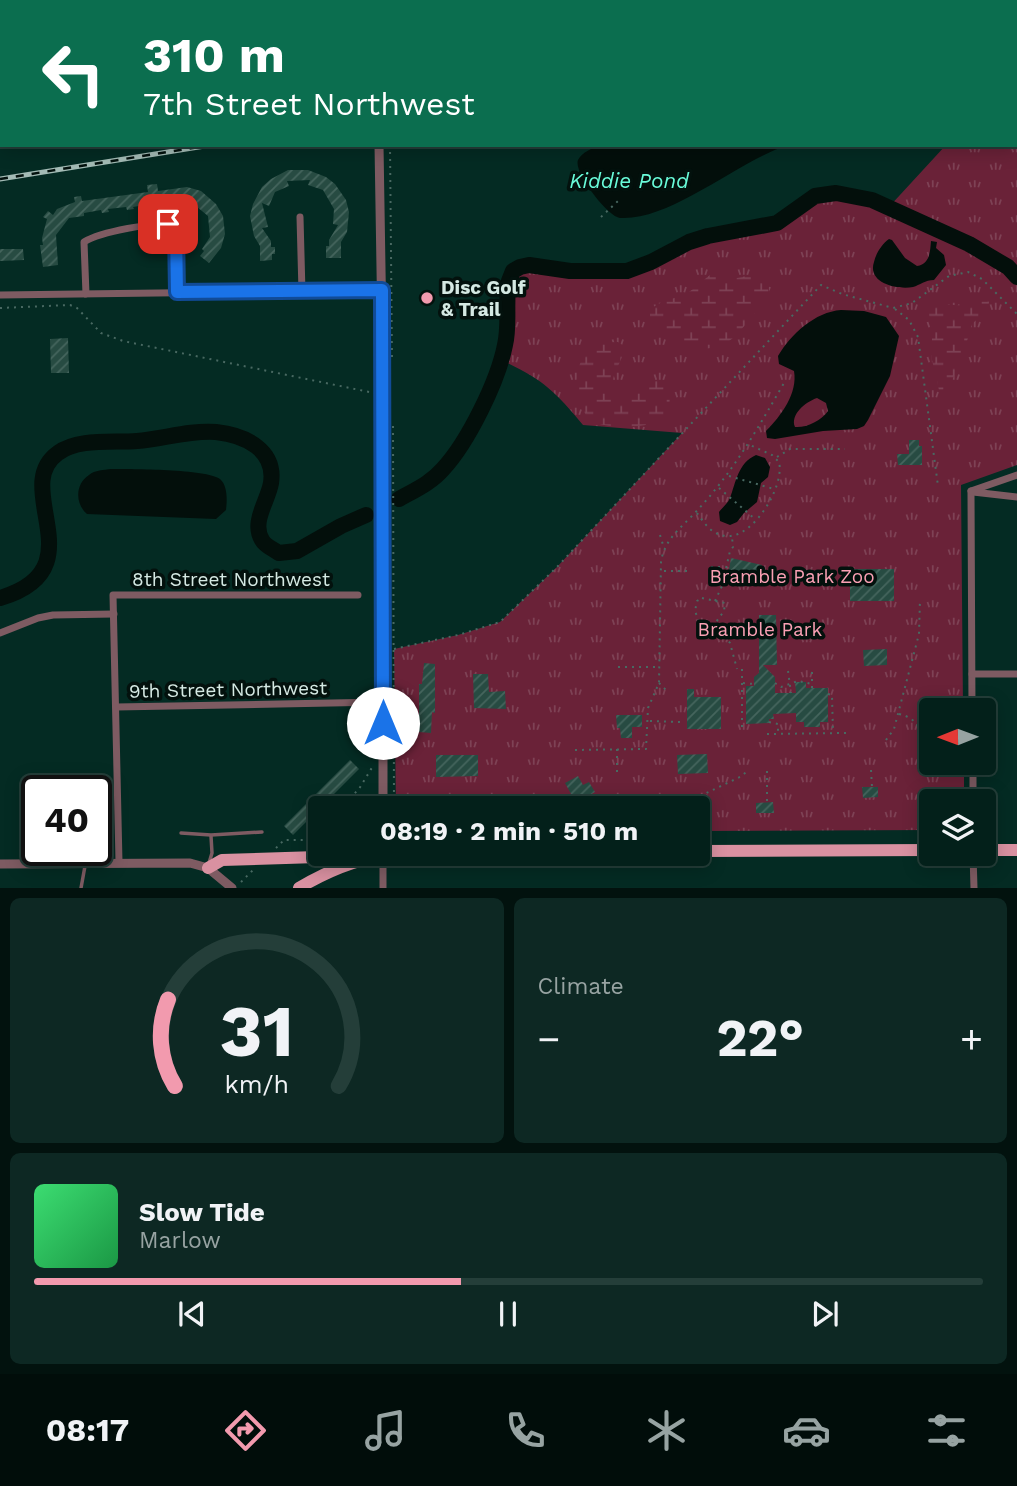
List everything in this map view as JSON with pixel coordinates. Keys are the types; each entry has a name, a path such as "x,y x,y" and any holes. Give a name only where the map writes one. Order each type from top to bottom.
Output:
{"main road":[{"path":"710,851 919,850"},
{"path":"996,850 1017,850"},
{"path":"208,868 222,860 308,857"},
{"path":"299,887 345,866"}],"street":[{"path":"379,147 383,392 383,796"},
{"path":"300,217 302,292"},
{"path":"86,294 84,242 102,233 162,224 173,226 176,231 177,292"},
{"path":"0,295 382,290"},
{"path":"971,491 1017,475"},
{"path":"971,491 1017,497"},
{"path":"971,491 972,698"},
{"name":"8th Street Northwest","path":"114,614 113,595 358,595"},
{"path":"0,633 53,615 114,614 120,862"},
{"path":"972,674 1017,674"},
{"name":"9th Street Northwest","path":"116,707 383,702"},
{"path":"112,862 190,863 208,868 232,887"},
{"path":"0,864 21,864"},
{"path":"383,887 386,866"},
{"path":"973,866 974,887"}],"lane":[{"path":"181,833 211,835 262,832"},
{"path":"208,868 212,853 211,835"},
{"path":"81,887 84,866"}],"path":[{"path":"390,147 392,366"},
{"path":"601,217 618,201"},
{"path":"893,308 912,303 949,276 968,272 982,279 1017,314"},
{"path":"394,649 458,635 500,622 557,567 821,285 842,294 893,308 909,320 918,337 938,486"},
{"path":"0,308 70,305 77,308 101,333 123,341 328,385 372,393 383,392"},
{"path":"575,750 646,749 650,702 659,683 661,571 664,549 671,537 728,475 784,383"},
{"path":"393,416 394,796"},
{"path":"696,511 712,531 732,536 756,520 768,506 780,467 776,458 749,444"},
{"path":"776,458 790,449 845,449"},
{"path":"728,475 775,489"},
{"path":"718,487 756,520"},
{"path":"660,536 664,549"},
{"path":"714,602 722,586 733,547 732,536"},
{"path":"711,567 726,567"},
{"path":"661,571 687,571"},
{"path":"699,599 714,602 724,603 725,607 711,629 701,627 695,606 699,599"},
{"path":"886,740 894,729 919,634 920,599"},
{"path":"715,625 730,643 737,669"},
{"path":"618,667 659,667"},
{"path":"742,669 742,727"},
{"path":"788,671 791,693"},
{"path":"812,672 812,688"},
{"path":"775,683 780,687 804,681 812,684"},
{"path":"659,683 668,692"},
{"path":"742,683 754,684"},
{"path":"828,694 832,695 833,733"},
{"path":"898,714 911,717 919,727"},
{"path":"649,721 681,722"},
{"path":"769,722 778,724 778,734"},
{"path":"813,727 813,733"},
{"path":"767,734 846,733"},
{"path":"617,749 617,772"},
{"path":"352,796 359,789 371,766 383,766"},
{"path":"871,769 872,787"},
{"path":"767,771 767,802"},
{"path":"700,796 747,772"}],"green space":[{"name":"Bramble Park","path":"944,147 1017,147 1017,465 961,485 963,698 919,698 919,775 964,775 964,789 919,789 919,830 710,831 710,796 396,796 394,649 458,635 500,622 557,567 682,433 583,425 546,387 527,373 501,360 508,320 507,292 513,271 527,266 586,272 627,270 644,265 698,239 777,224 807,201 826,193 868,199 888,208"},
{"path":"726,269 732,279 757,274 765,278 770,292 732,339 715,347 695,348 674,342 650,325 650,310 654,306 687,293 710,275"},
{"path":"979,298 989,302 988,309 972,324 962,358 949,387 945,391 939,390 932,360 932,331 928,310 936,305 962,305"},
{"path":"618,342 624,346 613,378 614,390 630,390 658,380 669,388 670,401 662,419 647,425 613,426 594,422 585,413 577,380 582,360 595,347"}],"water":[{"name":"Kiddie Pond","path":"596,147 783,147 661,210 620,218 608,210 581,174 578,160"},
{"path":"889,239 905,258 917,266 927,260 931,241 937,242 936,248 944,255 946,265 934,280 913,287 885,284 875,275 873,269 878,252"},
{"path":"864,311 886,317 899,336 890,376 868,420 864,426 857,429 767,438 766,431 787,404 795,379 794,371 779,364 778,356 805,326 831,312","holes":["817,398 826,403 828,411 821,418 808,425 795,427 795,418 803,406"]},
{"path":"756,455 765,458 770,467 768,477 761,483 757,502 737,522 730,525 720,521 719,512 729,500 741,468"},
{"path":"111,469 168,470 212,476 220,479 224,486 226,510 216,519 87,514 79,500 81,483 91,473"}],"building":[{"path":"288,170 308,170 326,177 335,184 346,200 349,212 347,232 341,242 341,258 326,258 326,246 329,246 329,240 338,225 333,224 334,209 323,190 308,185 310,180 287,181 289,186 275,192 269,206 262,203 268,227 262,228 271,241 271,247 275,247 275,254 272,254 272,260 260,261 260,246 254,236 250,216 253,204 262,187"},
{"path":"157,184 158,191 187,187 201,191 216,204 223,216 225,234 221,248 209,263 200,256 210,237 208,216 191,202 176,204 176,201 127,210 126,207 108,209 109,212 102,213 101,210 69,218 56,235 58,265 43,267 40,245 43,245 47,219 43,217 48,211 53,215 57,209 75,202 74,197 81,196 82,201 148,192 147,185"},
{"path":"0,249 23,249 24,260 0,261"},
{"path":"68,338 69,373 51,373 50,339"},
{"path":"909,440 919,440 919,446 922,446 922,465 898,465 897,454 909,454"},
{"path":"731,558 762,565 758,582 728,575"},
{"path":"850,569 894,569 894,601 850,601"},
{"path":"759,615 776,615 777,665 763,665 775,677 775,693 796,693 795,682 806,682 806,688 828,688 828,722 820,722 820,727 804,727 804,722 796,722 796,713 773,714 774,719 769,719 769,723 746,724 746,686 754,686 754,677 759,673"},
{"path":"887,649 887,665 864,666 863,650"},
{"path":"424,663 435,664 435,713 432,712 431,733 419,732 419,684 422,684"},
{"path":"473,674 488,674 489,692 505,691 506,709 474,708"},
{"path":"687,689 694,689 694,697 721,697 721,729 687,729"},
{"path":"616,715 642,715 642,727 632,727 632,738 621,738"},
{"path":"707,754 708,773 678,774 677,755"},
{"path":"436,755 478,755 478,776 436,777"},
{"path":"350,760 359,769 332,796 314,796"},
{"path":"578,776 583,785 589,782 595,792 588,796 572,796 565,783"},
{"path":"862,787 878,787 878,797 863,798"},
{"path":"308,802 308,820 293,835 284,826"},
{"path":"773,802 774,813 756,813 756,803"}],"waterway":[{"path":"399,499 428,482 443,469 481,410 496,376 505,345 509,281 513,271 520,267 529,265 570,271 627,271 689,242 777,223 815,196 836,193 872,200 969,244 1008,267 1017,277"},
{"path":"0,598 29,585 44,568 49,549 42,486 46,468 58,453 75,445 137,441 206,432 227,434 247,441 256,446 269,462 271,483 258,526 265,544 279,553 297,551 366,515"}],"railway":[{"path":"0,179 199,147"}],"place":[{"name":"Disc Golf & Trail","path":"427,298"}],"route":[{"path":"168,224 176,231 177,292 382,290 383,723"}],"park label":[{"name":"Bramble Park Zoo","path":"792,576"}]}
